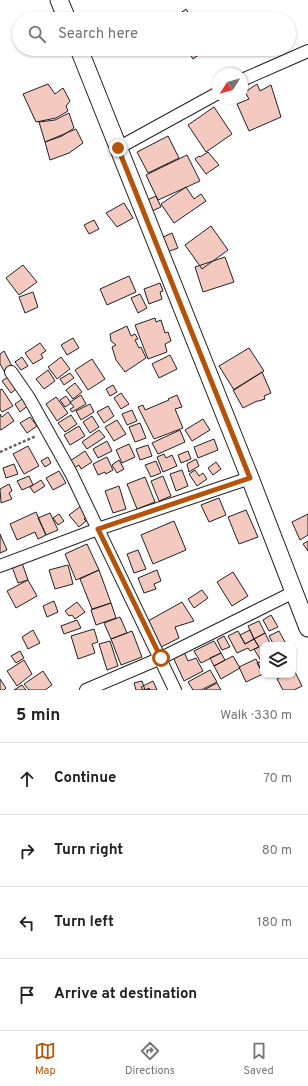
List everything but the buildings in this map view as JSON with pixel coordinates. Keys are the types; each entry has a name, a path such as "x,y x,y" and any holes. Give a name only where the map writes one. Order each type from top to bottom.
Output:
{"main road":[{"path":"59,0 64,12"},
{"path":"82,56 250,478 308,628"}],"street":[{"path":"248,77 308,51"},
{"path":"118,148 212,96"},
{"path":"11,372 28,398 71,473 161,658 175,690"},
{"path":"0,566 98,529 250,478"},
{"path":"86,690 161,658 294,592"}],"path":[{"path":"0,452 47,432"}],"route":[{"path":"118,148 250,478 98,529 161,658"}]}
